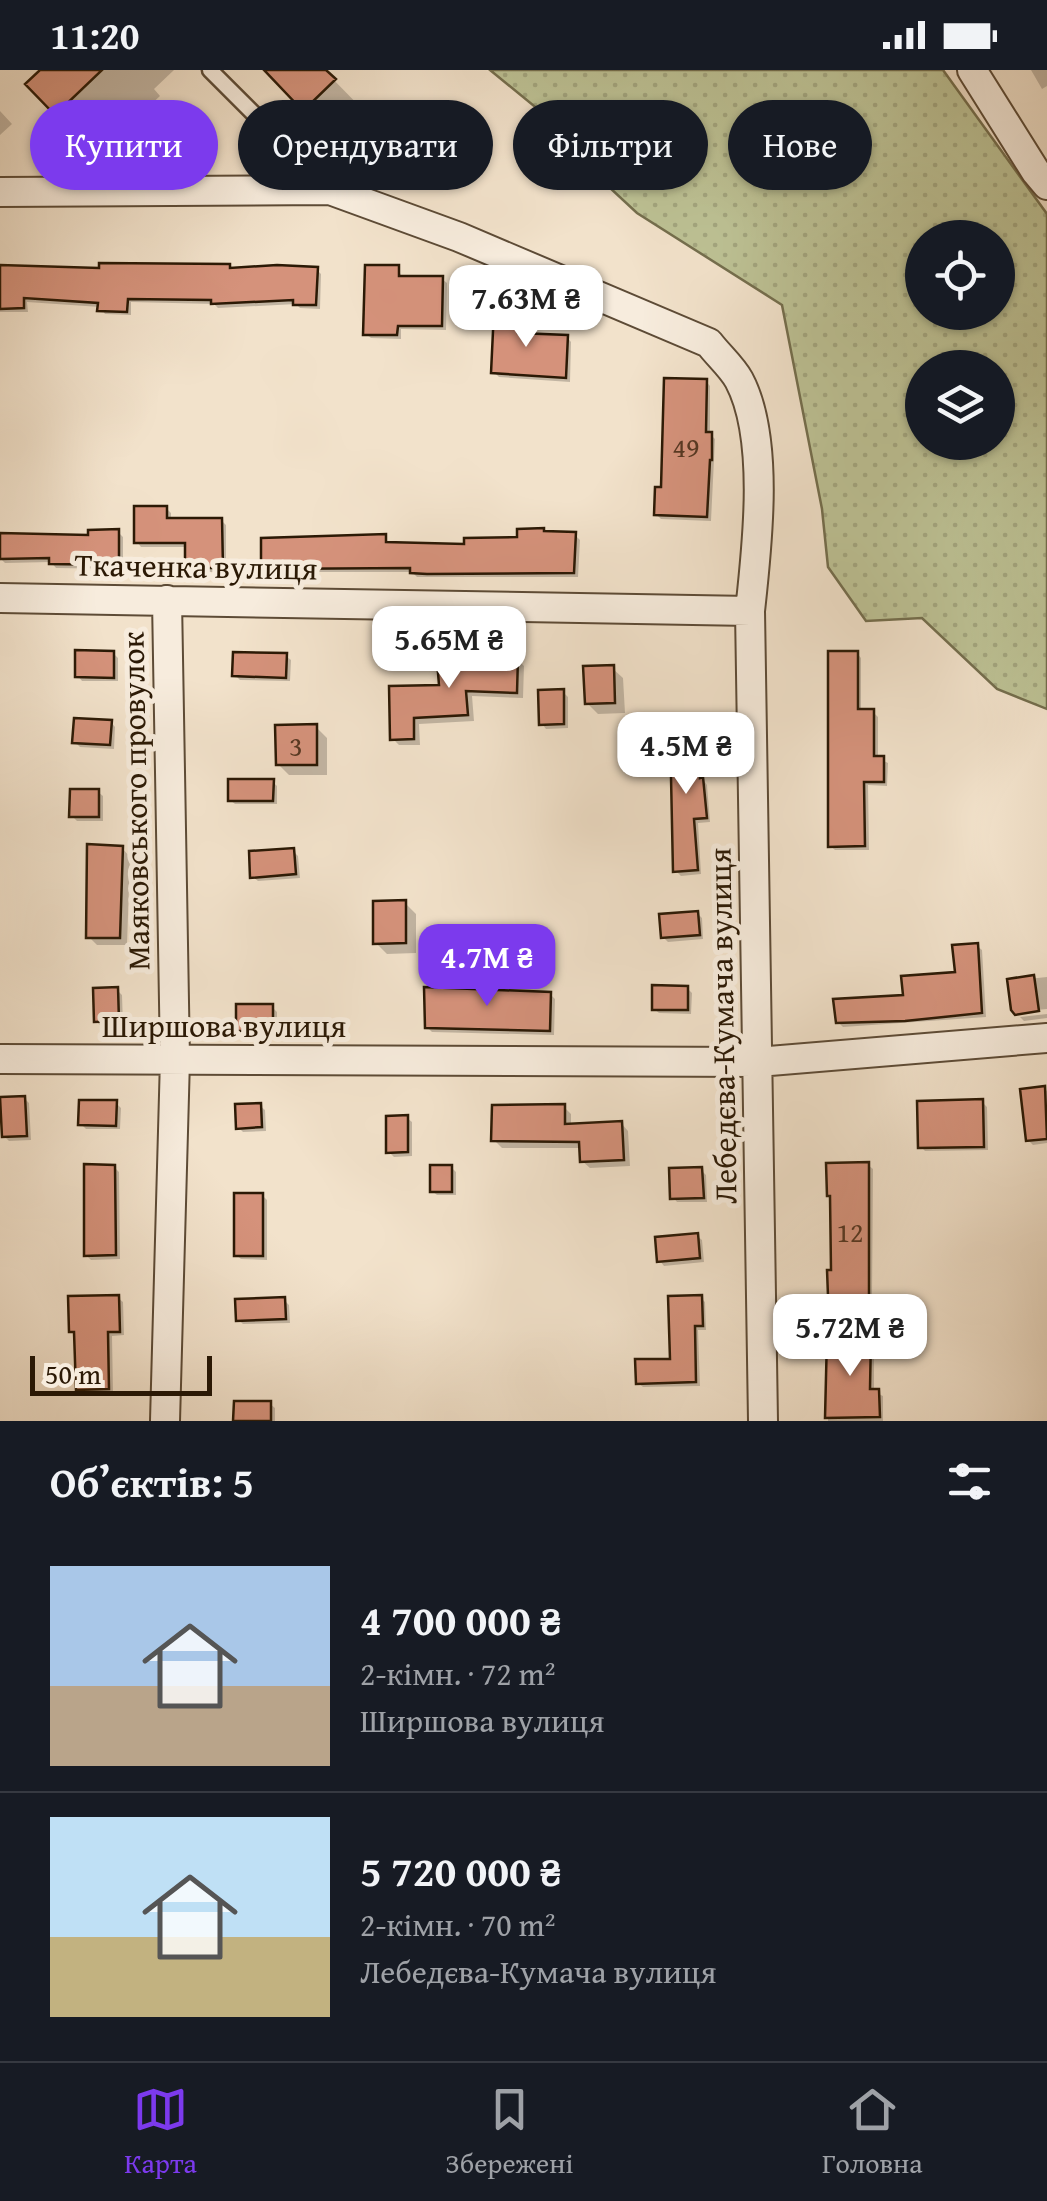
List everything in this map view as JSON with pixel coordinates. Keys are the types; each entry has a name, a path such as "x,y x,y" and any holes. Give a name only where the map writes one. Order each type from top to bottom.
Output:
{"street":[{"path":"972,70 1047,184"},
{"path":"0,192 330,190"},
{"name":"Лебедєва-Кумача вулиця","path":"330,190 458,237 709,344 738,378 751,413 760,512 750,611 763,1421"},
{"name":"Ткаченка вулиця","path":"0,598 750,611"},
{"name":"Маяковського провулок","path":"166,1421 175,1059 167,600"},
{"name":"Ширшова вулиця","path":"0,1059 758,1062 1047,1038"}],"lane":[{"path":"210,70 240,100"}],"green space":[{"path":"490,70 943,70 1047,214 1047,709 997,689 922,618 866,621 828,567 822,509 782,305 637,213 612,190 708,190 708,100 527,100"}],"building":[{"path":"40,70 102,70 71,100 40,100 25,84"},
{"path":"264,70 326,70 336,79 314,100 293,100"},
{"path":"99,263 318,267 316,305 293,305 293,300 211,304 211,300 128,299 127,312 97,311 98,303 24,298 24,308 0,309 0,265 99,268"},
{"path":"365,265 399,265 399,276 443,276 442,326 398,326 397,335 363,335"},
{"path":"494,310 519,311 518,333 568,335 566,378 491,373"},
{"path":"664,378 707,379 706,432 712,432 712,460 707,517 654,515 655,487 661,487"},
{"path":"134,506 167,506 167,518 222,518 223,568 185,568 185,543 134,543"},
{"path":"119,529 119,565 49,564 49,558 0,559 0,533 88,535 88,530"},
{"path":"517,529 576,532 574,573 261,569 261,538 386,534 386,542 464,544 464,538 517,537"},
{"path":"75,650 114,651 114,678 75,677"},
{"path":"828,651 858,651 858,709 874,709 874,756 884,756 884,782 864,782 865,846 828,847"},
{"path":"233,652 287,653 286,678 232,676"},
{"path":"518,657 517,693 466,691 468,715 414,718 414,739 390,740 389,686 439,685 437,661"},
{"path":"614,665 615,703 585,704 583,666"},
{"path":"564,689 564,724 539,725 538,690"},
{"path":"74,718 112,720 110,745 72,743"},
{"path":"317,724 317,765 276,765 275,725"},
{"path":"670,729 700,729 700,778 703,777 707,818 694,819 698,870 673,872"},
{"path":"228,779 274,779 273,801 228,801"},
{"path":"70,789 99,789 99,817 69,817"},
{"path":"87,844 123,846 120,938 86,938"},
{"path":"294,848 296,874 250,878 249,851"},
{"path":"406,900 406,943 373,944 373,901"},
{"path":"698,911 700,935 661,938 659,914"},
{"path":"978,943 982,1013 836,1023 833,999 903,995 901,976 955,972 952,945"},
{"path":"1034,975 1039,1011 1015,1015 1007,979"},
{"path":"652,985 688,986 688,1010 652,1010"},
{"path":"118,987 119,1021 94,1022 93,988"},
{"path":"424,987 551,992 550,1031 425,1028"},
{"path":"236,1004 273,1004 273,1031 236,1031"},
{"path":"1045,1086 1047,1139 1026,1141 1020,1089"},
{"path":"25,1096 27,1136 2,1137 0,1097"},
{"path":"983,1099 984,1147 918,1148 917,1101"},
{"path":"79,1100 117,1100 116,1126 78,1125"},
{"path":"261,1103 262,1127 236,1129 235,1104"},
{"path":"565,1104 565,1124 622,1121 624,1160 580,1162 579,1142 491,1141 492,1105"},
{"path":"408,1115 408,1152 386,1153 386,1116"},
{"path":"869,1162 869,1295 828,1296 830,1196 826,1163"},
{"path":"84,1164 115,1165 116,1255 84,1256"},
{"path":"430,1165 452,1165 452,1192 430,1192"},
{"path":"702,1167 704,1198 670,1199 669,1168"},
{"path":"234,1193 263,1193 263,1256 234,1256"},
{"path":"698,1233 700,1258 657,1262 655,1237"},
{"path":"119,1295 120,1332 108,1332 109,1389 76,1390 68,1296"},
{"path":"702,1295 703,1326 695,1326 696,1382 636,1384 635,1359 670,1359 668,1296"},
{"path":"285,1297 286,1319 236,1321 235,1299"},
{"path":"827,1336 871,1336 870,1389 879,1389 880,1417 825,1418"},
{"path":"234,1401 271,1401 271,1421 233,1421"}]}
